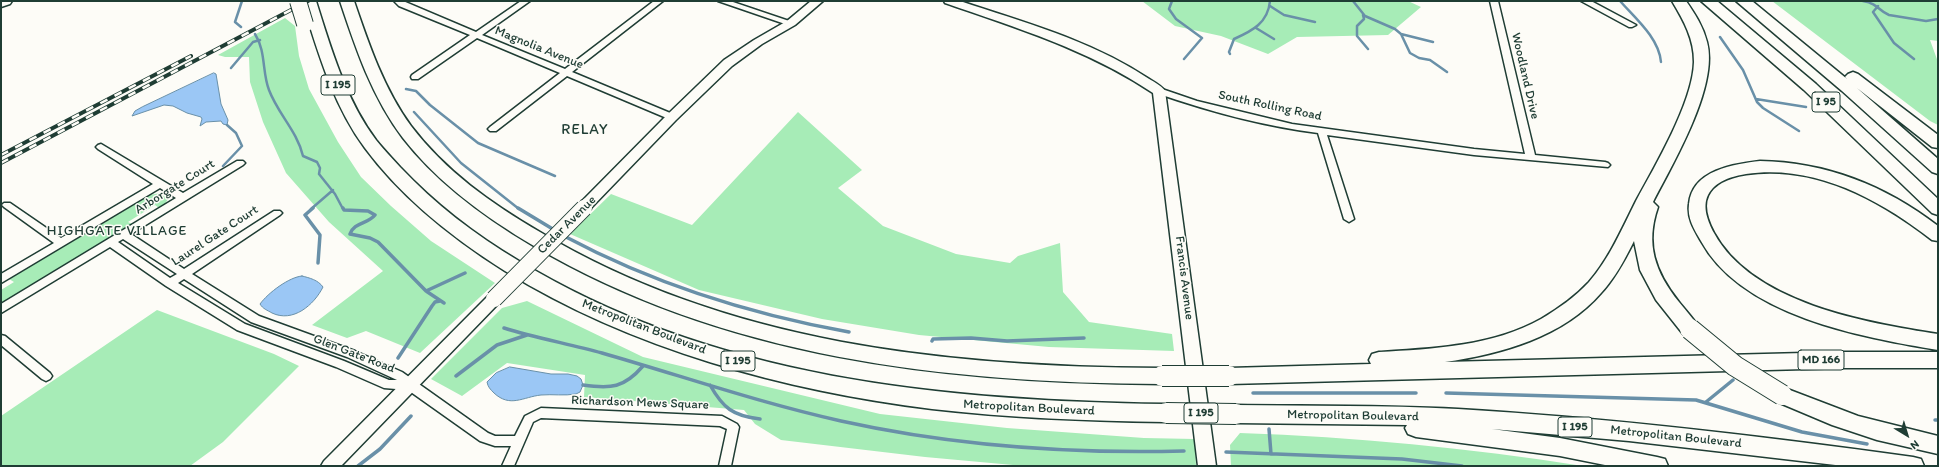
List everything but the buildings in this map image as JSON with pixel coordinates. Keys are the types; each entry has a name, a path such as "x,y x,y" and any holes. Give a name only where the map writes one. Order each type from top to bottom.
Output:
{"highway":[{"path":"298,1 310,21"},
{"path":"309,1 310,21"},
{"name":"I 195","path":"347,1 369,66 381,92 407,132 428,155 477,199 512,225 599,273 717,318 775,335 842,351 912,363 1031,374 1082,376 1162,372 1705,363"},
{"path":"354,1 362,46"},
{"path":"1680,1 1694,23 1702,48 1703,60 1697,89 1649,204 1643,227 1643,247 1655,283 1667,303 1690,329 1735,366 1782,395 1845,422 1880,432 1938,445"},
{"name":"I 95","path":"1708,1 1810,88 1938,209"},
{"name":"I 95","path":"1743,1 1848,88 1938,168"},
{"path":"1751,1 1938,143"},
{"name":"Metropolitan Boulevard","path":"310,21 326,79 350,119 413,192 444,219 481,247 530,277 572,299 631,325 692,347 754,366 825,383 898,396 1016,409 1457,418 1607,429 1913,466"},
{"path":"1229,371 1391,360 1453,354 1488,347 1540,328 1559,318 1593,290 1616,256 1670,152"},
{"path":"1938,235 1909,213 1864,189 1796,168 1760,166 1728,172 1706,185 1699,197 1697,212 1701,226 1712,245 1730,266 1767,293 1802,310 1854,328 1938,342"},
{"name":"MD 166","path":"1705,363 1844,360 1938,360"},
{"path":"1705,363 1938,370"},
{"path":"1236,414 1458,432 1560,447 1657,466"}],"street":[{"path":"415,77 526,1"},
{"path":"493,129 659,1"},
{"path":"722,1 791,24"},
{"name":"Cedar Avenue","path":"330,466 672,117 728,63 758,42 791,24 818,1"},
{"name":"Woodland Drive","path":"1494,1 1531,158"},
{"path":"1585,1 1632,26"},
{"name":"South Rolling Road","path":"955,2 1095,53 1126,69 1159,91 1186,101 1264,121 1292,128 1451,149 1605,165"},
{"name":"Magnolia Avenue","path":"400,3 672,117"},
{"name":"Francis Avenue","path":"1159,91 1207,466"},
{"path":"1322,132 1349,219"},
{"path":"101,147 183,198"},
{"name":"Arborgate Court","path":"1,309 240,163"},
{"path":"1,278 160,184"},
{"path":"7,205 61,243"},
{"name":"Laurel Gate Court","path":"170,283 277,213"},
{"name":"Glen Gate Road","path":"123,234 254,319 351,354 398,375 410,385"},
{"name":"Glen Gate Road","path":"110,242 170,283 242,327 340,364 388,385 410,385"},
{"path":"1,339 46,376"},
{"path":"410,385 484,437 495,441 519,441"},
{"name":"Richardson Mews Square","path":"508,466 529,419 541,413 722,421 733,427 725,466"}],"green space":[{"path":"1142,1 1408,1 1421,7 1388,35 1297,37 1268,54 1221,36 1175,26"},
{"path":"1772,1 1938,1 1938,41 1930,40 1938,62 1938,125 1930,121"},
{"path":"285,18 295,26 299,56 309,89 338,142 361,177 431,241 495,283 420,353 366,331 347,338 312,325 383,271 329,222 286,173 263,122 250,82 249,57 225,57 218,55"},
{"path":"798,112 862,170 838,188 883,226 956,254 1010,263 1018,256 1060,243 1063,292 1089,322 1172,334 1174,351 1049,347 919,335 822,319 699,290 570,234 611,194 692,225"},
{"path":"160,193 168,199 165,204 159,208 155,205 128,222 132,224 1,304 1,290 14,282 9,279 150,195"},
{"path":"527,301 643,357 880,414 1007,428 1144,438 1195,439 1196,466 1024,466 925,457 781,440 755,424 744,410 584,397 585,375 507,363 462,396 431,379 502,308"},
{"path":"157,310 274,354 299,366 223,442 190,466 1,466 1,416"},
{"path":"1240,433 1326,437 1412,444 1583,466 1231,466 1230,445"}],"water":[{"path":"214,73 216,74 221,104 228,120 227,125 223,124 221,121 206,122 200,126 202,119 201,117 187,113 173,106 164,105 132,116 135,111 142,107"},
{"path":"302,276 316,281 323,287 308,306 295,314 288,316 272,313 261,306 260,304 279,286 291,279"},
{"path":"510,367 551,374 568,374 577,376 581,379 583,385 580,392 576,394 541,395 511,401 506,400 494,393 489,388 487,382 496,373"}],"waterway":[{"path":"241,27 235,22 242,1"},
{"path":"1172,1 1169,9 1176,19 1202,38 1184,59"},
{"path":"1230,54 1229,52 1234,39 1247,33 1262,21 1269,9 1270,1"},
{"path":"1353,1 1365,16 1395,29 1401,34"},
{"path":"1620,1 1639,21 1651,37 1656,45 1661,62"},
{"path":"1863,1 1877,7"},
{"path":"1270,6 1284,15 1315,22"},
{"path":"1877,7 1889,15 1926,21 1938,19"},
{"path":"1877,7 1873,12 1894,43 1914,59"},
{"path":"1363,15 1364,19 1357,26 1357,36 1368,49"},
{"path":"1256,28 1274,39"},
{"path":"255,34 258,41"},
{"path":"1401,34 1433,42"},
{"path":"1401,34 1410,53 1419,58 1430,60 1447,72"},
{"path":"1720,37 1743,70 1757,102 1763,108 1799,131"},
{"path":"231,68 253,42 258,41"},
{"path":"258,41 261,47 265,76 273,99 292,130 303,156 317,162 320,168 319,174 332,191"},
{"path":"406,89 416,91 430,105 478,143 555,176"},
{"path":"1756,99 1806,107"},
{"path":"414,112 461,163 519,209"},
{"path":"223,166 242,146 236,133 227,125"},
{"path":"311,209 332,191"},
{"path":"332,191 343,209"},
{"path":"313,208 305,215 320,235 318,263"},
{"path":"343,208 344,210 368,211 375,215 369,220 355,227 350,234 370,238 378,242 426,291"},
{"path":"518,208 556,231"},
{"path":"564,236 632,269 667,283 775,316 849,332"},
{"path":"426,291 465,273"},
{"path":"426,291 444,303"},
{"path":"398,358 432,306 435,302 440,301"},
{"path":"504,328 602,353 711,386"},
{"path":"456,376 497,345 527,335"},
{"path":"932,341 933,339 971,338 1007,341 1084,338"},
{"path":"583,385 609,387 623,383 630,379 643,366"},
{"path":"1706,402 1733,380"},
{"path":"711,386 811,414 883,430 926,437 1054,449 1141,452 1184,451"},
{"path":"711,386 724,405 730,410 743,416 760,419"},
{"path":"1253,393 1416,393"},
{"path":"1446,393 1696,400 1802,432 1867,444"},
{"path":"358,466 380,449 411,416"},
{"path":"1269,429 1271,454"},
{"path":"1226,452 1271,454"},
{"path":"1271,454 1402,459 1462,466"}],"railway":[{"path":"1,163 308,1"},
{"path":"1,155 191,56"}],"district":[{"name":"RELAY","path":"585,130"},
{"name":"HIGHGATE VILLAGE","path":"117,231"}]}
